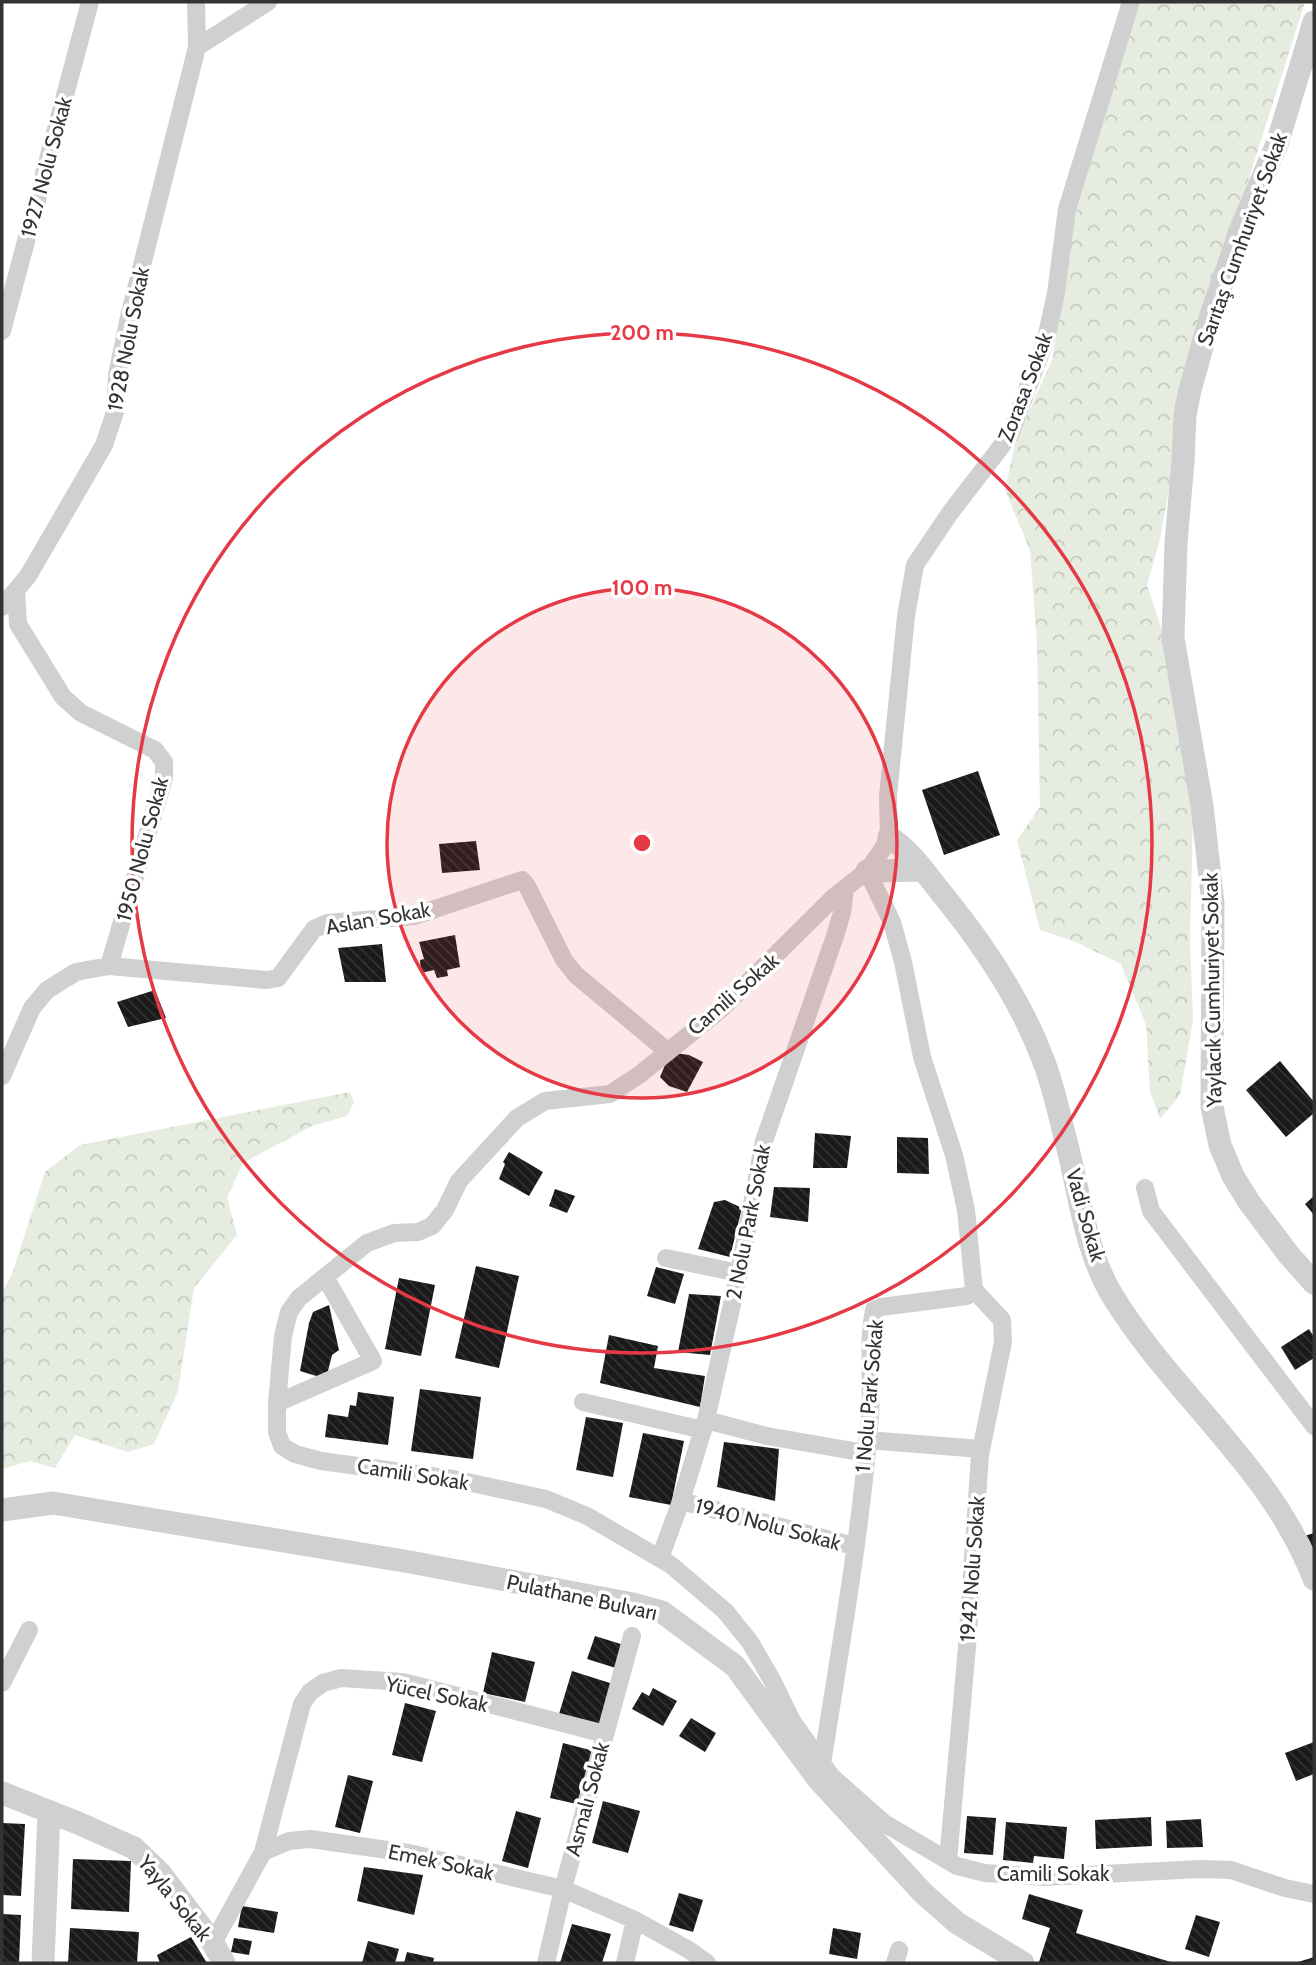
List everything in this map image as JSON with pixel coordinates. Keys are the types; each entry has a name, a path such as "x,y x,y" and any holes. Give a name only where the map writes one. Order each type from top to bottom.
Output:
{"street":[{"name":"1927 Nolu Sokak","path":"2,331 90,2"},
{"name":"1928 Nolu Sokak","path":"2,607 28,576 104,445 111,426 115,412 117,375 129,317 197,47 196,2"},
{"path":"197,47 268,2"},
{"name":"Zorasa Sokak","path":"889,837 890,782 906,616 915,565 950,513 1010,435 1046,339 1056,293 1066,209 1130,2"},
{"name":"Sarıtaş Cumhuriyet Sokak","path":"1176,543 1184,461 1185,415 1190,390 1211,315 1242,226 1277,144 1314,23"},
{"name":"Yaylacık Cumhuriyet Sokak","path":"1176,543 1173,638 1202,806 1213,903 1212,1107 1220,1145 1233,1176 1289,1255 1314,1283"},
{"name":"1950 Nolu Sokak","path":"16,591 18,624 63,697 81,713 155,750 164,762 164,778 109,966"},
{"name":"Vadi Sokak","path":"889,837 923,870 974,933 1018,1007 1043,1057 1092,1249 1111,1294 1148,1347 1262,1483 1283,1514 1314,1579"},
{"name":"Camili Sokak","path":"889,837 867,871 721,1009 666,1050 639,1075 610,1094 545,1101 517,1118 459,1181 445,1210 432,1226 418,1232 394,1233 367,1243 299,1298 289,1311 283,1336 277,1403 277,1432 282,1446 295,1454 321,1461 453,1479 546,1499 587,1516 660,1558 725,1611 750,1642 792,1721 831,1776 884,1823 957,1866 985,1873 1045,1877 1200,1868 1231,1870 1285,1888 1314,1894"},
{"path":"923,870 867,871 892,922 922,1057 954,1155 966,1210 974,1290"},
{"name":"Aslan Sokak","path":"2,1076 32,1008 47,990 76,972 109,966 267,980 278,978 314,929 327,923 414,916 522,880 564,960 576,975 666,1050"},
{"name":"2 Nolu Park Sokak","path":"660,1558 704,1425 739,1273 764,1141 838,925 845,889"},
{"path":"1144,1188 1151,1211 1314,1426"},
{"path":"666,1258 739,1273"},
{"path":"277,1403 373,1361 325,1277"},
{"name":"1 Nolu Park Sokak","path":"822,1764 870,1415 871,1327 874,1310 967,1296 974,1290"},
{"name":"1942 Nolu Sokak","path":"948,1861 981,1449 1003,1342 1002,1320 974,1290"},
{"path":"583,1402 766,1436 866,1447 981,1449"},
{"name":"1940 Nolu Sokak","path":"681,1501 854,1546"},
{"name":"Pulathane Bulvarı","path":"2,1510 53,1503 410,1562 633,1604 662,1612 735,1666 818,1779 923,1893 957,1923 1023,1963"},
{"path":"2,1683 29,1630"},
{"name":"Asmalı Sokak","path":"546,1963 563,1889 632,1636"},
{"name":"Yücel Sokak","path":"263,1852 302,1704 310,1692 323,1683 341,1678 403,1682 605,1734"},
{"name":"Yayla Sokak","path":"2,1793 134,1848 160,1873 222,1958"},
{"path":"43,1963 49,1812"},
{"name":"Emek Sokak","path":"263,1852 273,1845 289,1840 310,1839 409,1853 563,1889 635,1920 707,1963"},
{"path":"222,1958 263,1852"},
{"path":"625,1963 635,1920"}],"green space":[{"path":"1141,2 1305,2 1229,241 1147,585 1195,732 1190,941 1193,1020 1180,1095 1160,1119 1150,1091 1146,1025 1121,964 1076,942 1040,930 1017,840 1040,807 1037,642 1030,550 1005,490 1015,444 1053,357 1074,208"},
{"path":"350,1092 354,1102 347,1116 312,1126 243,1163 227,1198 237,1235 194,1288 178,1391 154,1444 128,1452 75,1435 55,1468 30,1461 2,1469 2,1293 12,1274 45,1172 80,1145"}],"building":[{"path":"978,771 1000,835 944,855 922,790"},
{"path":"476,841 480,870 442,873 439,844"},
{"path":"455,935 460,967 447,970 448,976 437,978 434,970 421,973 420,960 424,959 419,942"},
{"path":"382,944 386,982 345,982 338,948"},
{"path":"155,990 166,1018 128,1027 117,1002"},
{"path":"675,1053 689,1055 703,1062 687,1092 669,1086 660,1077 668,1058 672,1060"},
{"path":"1280,1061 1314,1102 1314,1113 1286,1137 1246,1090"},
{"path":"815,1133 851,1136 847,1168 813,1168"},
{"path":"897,1137 928,1138 929,1174 897,1173"},
{"path":"509,1152 543,1172 529,1196 499,1179 505,1164 503,1162"},
{"path":"774,1187 810,1188 808,1222 770,1217"},
{"path":"555,1189 575,1196 567,1213 549,1206"},
{"path":"1314,1196 1314,1215 1305,1204"},
{"path":"725,1200 742,1208 730,1257 698,1249 714,1202"},
{"path":"476,1266 519,1276 499,1368 455,1358"},
{"path":"656,1267 684,1274 675,1304 647,1296"},
{"path":"399,1278 435,1285 421,1356 385,1349"},
{"path":"689,1294 721,1296 710,1355 678,1352"},
{"path":"329,1305 339,1350 332,1355 326,1379 300,1371 313,1312"},
{"path":"1309,1329 1314,1337 1314,1358 1295,1370 1281,1347"},
{"path":"609,1335 658,1346 654,1368 705,1376 700,1407 600,1383"},
{"path":"420,1389 481,1397 473,1459 411,1451"},
{"path":"358,1392 394,1397 388,1445 325,1437 328,1414 348,1417 350,1405 356,1406"},
{"path":"586,1417 623,1423 613,1477 576,1470"},
{"path":"643,1433 684,1441 671,1505 629,1497"},
{"path":"724,1442 779,1449 775,1501 717,1487"},
{"path":"1314,1533 1314,1562 1301,1537"},
{"path":"595,1636 627,1646 619,1669 587,1659"},
{"path":"492,1652 535,1662 525,1702 483,1693"},
{"path":"572,1671 613,1684 601,1726 559,1714"},
{"path":"653,1688 677,1701 663,1726 632,1709 642,1692 649,1696"},
{"path":"405,1703 436,1711 422,1762 392,1755"},
{"path":"691,1718 716,1733 705,1752 679,1736"},
{"path":"1314,1742 1314,1774 1296,1781 1285,1753"},
{"path":"563,1743 594,1751 581,1805 550,1798"},
{"path":"348,1775 373,1781 360,1833 335,1827"},
{"path":"603,1801 640,1811 628,1853 592,1843"},
{"path":"516,1811 541,1818 528,1868 502,1861"},
{"path":"967,1816 996,1818 993,1855 964,1853"},
{"path":"1151,1817 1152,1846 1096,1849 1095,1820"},
{"path":"1201,1819 1203,1847 1167,1848 1166,1821"},
{"path":"1006,1822 1067,1827 1064,1859 1034,1856 1033,1863 1003,1860"},
{"path":"2,1823 25,1824 21,1896 2,1895"},
{"path":"73,1859 131,1861 129,1912 71,1909"},
{"path":"364,1867 423,1875 414,1915 357,1901"},
{"path":"679,1893 703,1900 693,1932 669,1925"},
{"path":"1029,1894 1083,1910 1076,1933 1174,1963 1039,1962 1050,1928 1022,1919"},
{"path":"242,1906 278,1912 274,1933 238,1927"},
{"path":"2,1914 21,1915 19,1963 2,1963"},
{"path":"1196,1915 1220,1922 1209,1957 1185,1949"},
{"path":"572,1924 611,1934 602,1963 560,1963"},
{"path":"70,1928 139,1932 137,1963 68,1963"},
{"path":"833,1928 861,1933 857,1959 829,1954"},
{"path":"191,1937 207,1963 160,1963 157,1955"},
{"path":"234,1938 252,1941 249,1955 231,1952"},
{"path":"368,1941 399,1949 395,1963 362,1963"},
{"path":"407,1952 434,1958 433,1963 404,1963"},
{"path":"1314,1957 1314,1963 1295,1963"}]}
